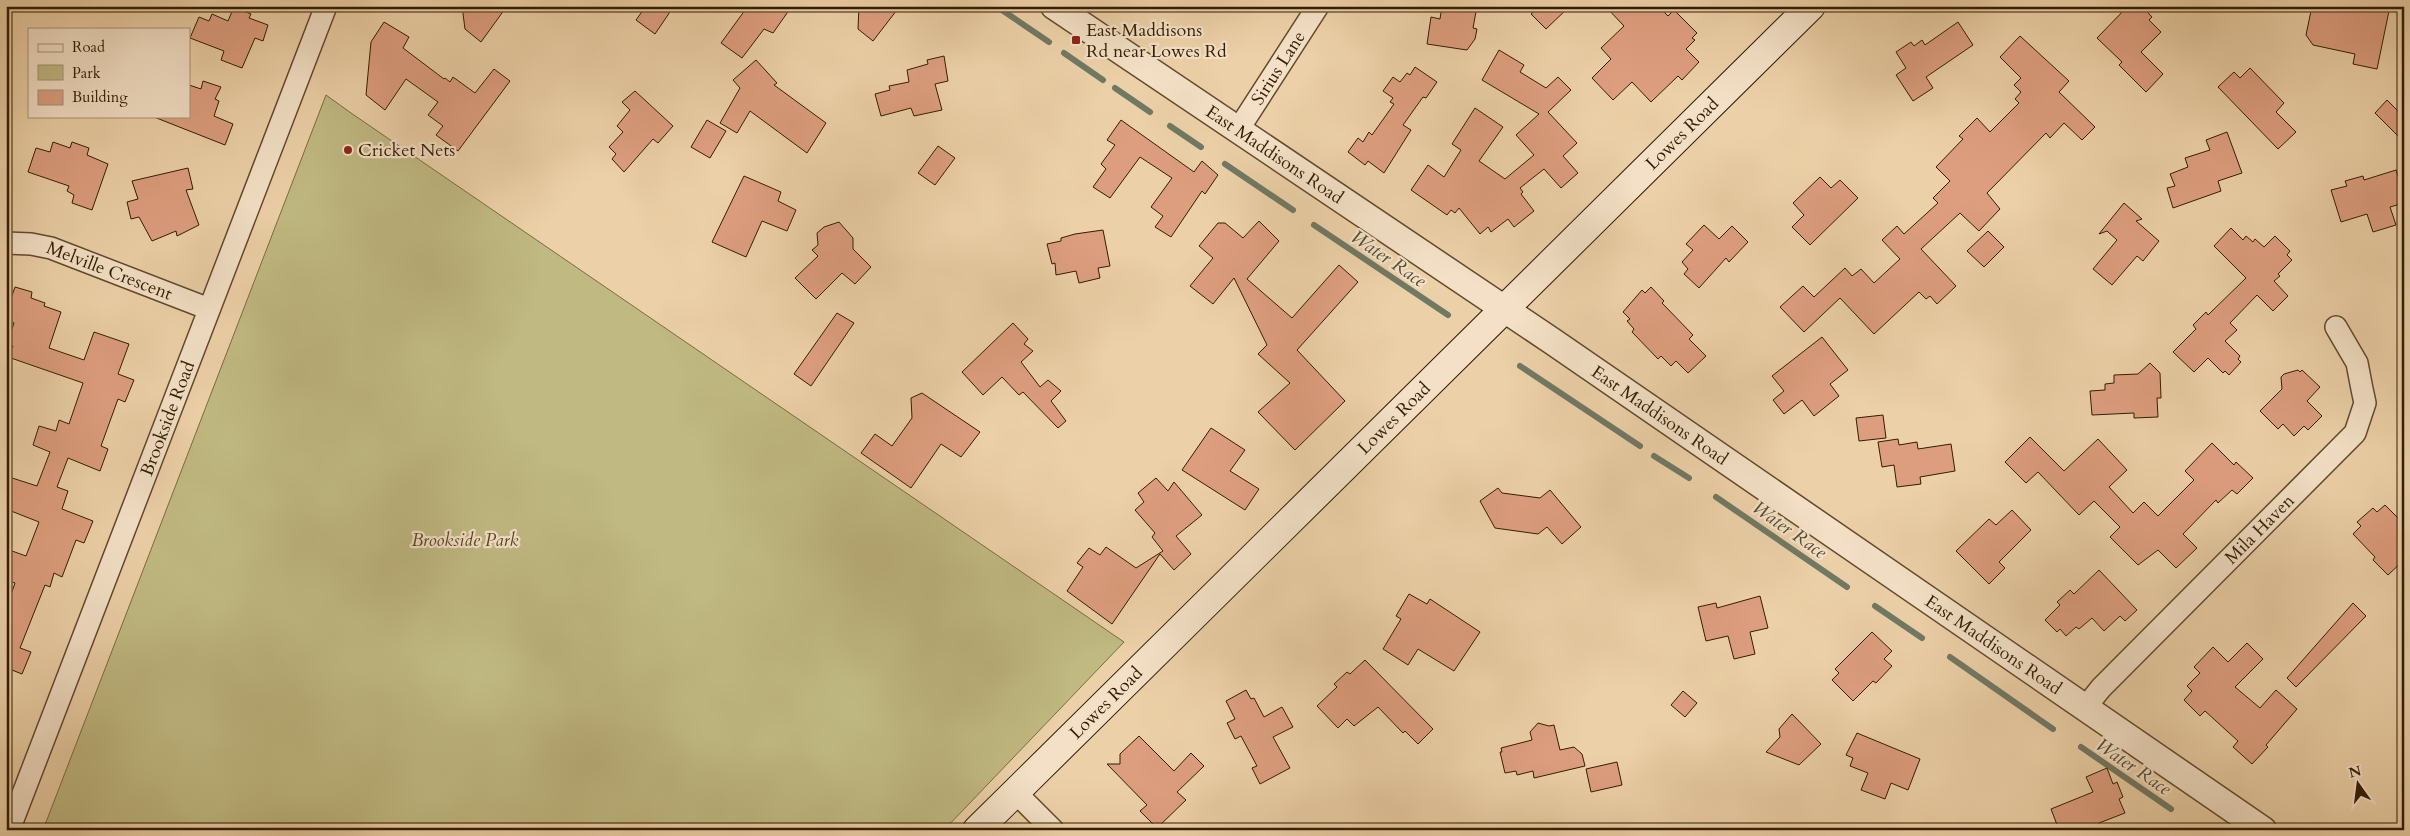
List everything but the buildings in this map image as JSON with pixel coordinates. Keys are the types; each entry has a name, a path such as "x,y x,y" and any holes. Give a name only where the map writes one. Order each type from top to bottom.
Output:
{"main road":[{"name":"Lowes Road","path":"977,830 1811,6"}],"street":[{"name":"Brookside Road","path":"9,830 326,6"},
{"name":"East Maddisons Road","path":"1054,6 1505,310 2263,830"},
{"name":"Sirius Lane","path":"1238,130 1318,6"},
{"name":"Melville Crescent","path":"6,243 32,244 52,248 209,309"},
{"name":"Mila Haven","path":"2085,708 2108,681 2355,433 2365,403 2358,363 2336,326"},
{"path":"1015,792 1053,830"}],"green space":[{"name":"Brookside Park","path":"326,95 1124,642 944,830 43,830"}],"waterway":[{"name":"Water Race","path":"996,6 1049,42"},
{"name":"Water Race","path":"1064,53 1103,80"},
{"name":"Water Race","path":"1115,88 1150,112"},
{"name":"Water Race","path":"1170,126 1201,147"},
{"name":"Water Race","path":"1225,164 1293,210"},
{"name":"Water Race","path":"1314,225 1448,315"},
{"name":"Water Race","path":"1520,366 1640,446"},
{"name":"Water Race","path":"1654,456 1689,478"},
{"name":"Water Race","path":"1716,497 1847,587"},
{"name":"Water Race","path":"1875,606 1922,638"},
{"name":"Water Race","path":"1950,657 2053,729"},
{"name":"Water Race","path":"2081,747 2171,809"}],"place":[{"name":"East Maddisons Rd near Lowes Rd","path":"1076,40"},
{"name":"Cricket Nets","path":"348,150"}]}
